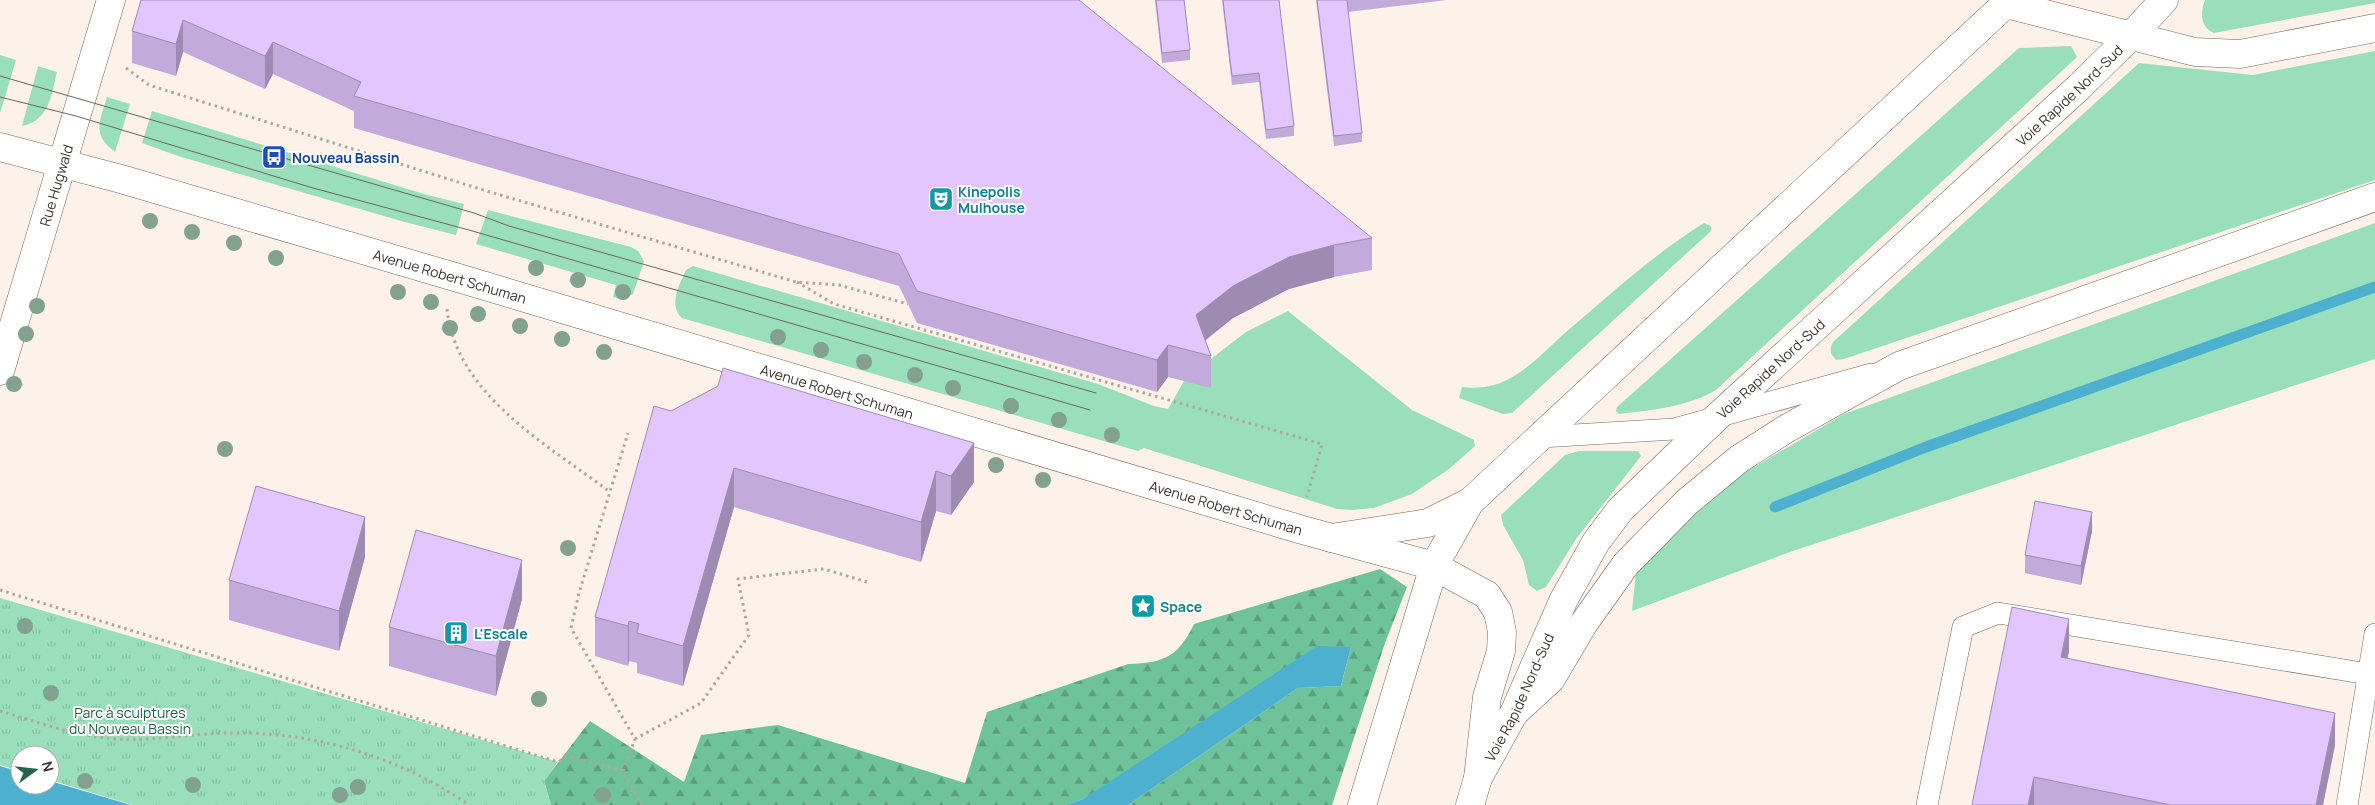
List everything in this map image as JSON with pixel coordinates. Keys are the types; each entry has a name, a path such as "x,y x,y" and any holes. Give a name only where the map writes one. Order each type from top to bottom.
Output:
{"main road":[{"name":"Rue Hugwald","path":"0,371 111,0"},
{"name":"Voie Rapide Nord-Sud","path":"1470,805 1478,778 1514,714 1564,598 1596,542 1620,510 1644,484 2078,88 2132,35 2164,0"},
{"path":"1331,538 1428,523 1470,502 2008,2 2195,52 2240,54 2375,28"},
{"name":"Avenue Robert Schuman","path":"0,147 446,274 1331,538 1434,566 1487,595 1498,612 1502,632 1501,651 1487,697 1478,778"},
{"path":"1514,714 1552,679 1584,623 1626,564 1687,502 1739,459 1786,428 1899,366 2375,197"},
{"path":"1362,805 1434,566 1470,502"}],"lane":[{"path":"1541,437 1674,429 1899,366"},
{"path":"1927,805 1963,627 1998,613 2368,674"},
{"path":"2347,805 2375,634"}],"path":[{"path":"125,67 149,85 480,189 796,282 839,285 908,304"},
{"path":"796,282 834,304 1322,444 1307,500"},
{"path":"448,305 446,310 458,348 468,370 500,409 610,492"},
{"path":"628,433 571,628 635,739"},
{"path":"622,771 635,739 701,703 749,636 738,580 824,569 867,582"},
{"path":"0,590 558,762 568,756 622,771 642,805"},
{"path":"0,711 62,729 116,739 162,739 226,733 296,736 362,752 442,786 468,805"}],"green space":[{"path":"2205,0 2375,0 2375,3 2214,33 2209,31 2202,19"},
{"path":"2071,46 2077,57 1716,390 1705,396 1669,407 1619,414 1616,411 1617,407 2019,48"},
{"path":"2375,51 2375,180 1844,359 1836,360 1832,356 1833,342 2139,63 2253,75"},
{"path":"0,55 16,60 0,113"},
{"path":"38,66 57,72 51,98 44,112 38,118 22,126"},
{"path":"107,97 130,104 115,152 103,139 99,127"},
{"path":"152,111 424,194 464,204 456,235 401,221 178,156 142,143"},
{"path":"488,210 631,247 638,251 644,261 633,294 621,299 613,297 616,285 476,244"},
{"path":"1704,223 1711,226 1711,231 1512,413 1503,414 1459,398 1462,387 1479,388 1491,386 1507,380 1523,370 1633,275"},
{"path":"2375,223 2375,359 1790,552 1632,611 1636,572 1667,537 1732,480 1844,414"},
{"path":"693,266 1098,384 1154,406 1168,409 1184,381 1203,365 1246,332 1288,311 1412,410 1474,440 1475,446 1449,469 1412,494 1374,508 1337,509 1144,448 1138,451 682,318 676,307 676,295 686,270"},
{"path":"1579,451 1638,451 1641,456 1576,539 1546,587 1537,591 1529,585 1523,560 1503,525 1501,515 1565,455"},
{"path":"1380,569 1407,587 1385,643 1332,805 1128,805 1298,688 1341,686 1351,647 1083,799 1065,805 551,805 544,781 590,721 684,782 701,735 778,725 965,783 987,712 1128,664 1160,660 1176,651 1194,624"},
{"name":"Parc à sculptures du Nouveau Bassin","path":"0,598 558,762 544,781 551,805 133,805 60,783 60,745 10,745 10,768 0,765"}],"water":[{"path":"1317,646 1351,647 1341,686 1298,688 1128,805 1065,805 1083,799"},
{"path":"0,766 10,769 10,795 60,795 60,784 131,805 0,805"}],"building":[{"name":"Kinepolis Mulhouse","path":"141,0 1079,0 1372,238 1334,245 1289,257 1233,286 1196,315 1211,356 1168,345 1157,360 917,291 899,254 354,96 361,82 273,42 265,56 183,20 176,44 132,31"},
{"path":"1156,0 1184,0 1190,50 1162,53"},
{"path":"1223,0 1279,0 1294,126 1266,130 1259,73 1232,76"},
{"path":"1317,0 1347,0 1362,133 1334,136"},
{"path":"723,368 974,443 951,476 936,471 921,522 734,468 683,646 637,633 639,624 629,621 628,626 595,617 654,406 671,411 718,386"},
{"path":"256,486 365,517 339,611 229,580"},
{"path":"2035,501 2092,512 2081,566 2025,555"},
{"path":"416,530 522,560 496,656 389,627"},
{"path":"2012,607 2069,619 2061,657 2335,713 2316,805 2171,805 2034,777 2028,805 1972,805"}],"waterway":[{"path":"1775,507 1926,447 2375,287"}],"tram line":[{"path":"0,76 474,213 509,226 1096,393"},
{"path":"0,97 76,116 313,188 469,230 1090,410"}],"place":[{"name":"Nouveau Bassin","path":"274,157"},
{"name":"Kinepolis Mulhouse","path":"941,199"},
{"name":"Space","path":"1143,606"},
{"name":"L'Escale","path":"456,633"}]}
